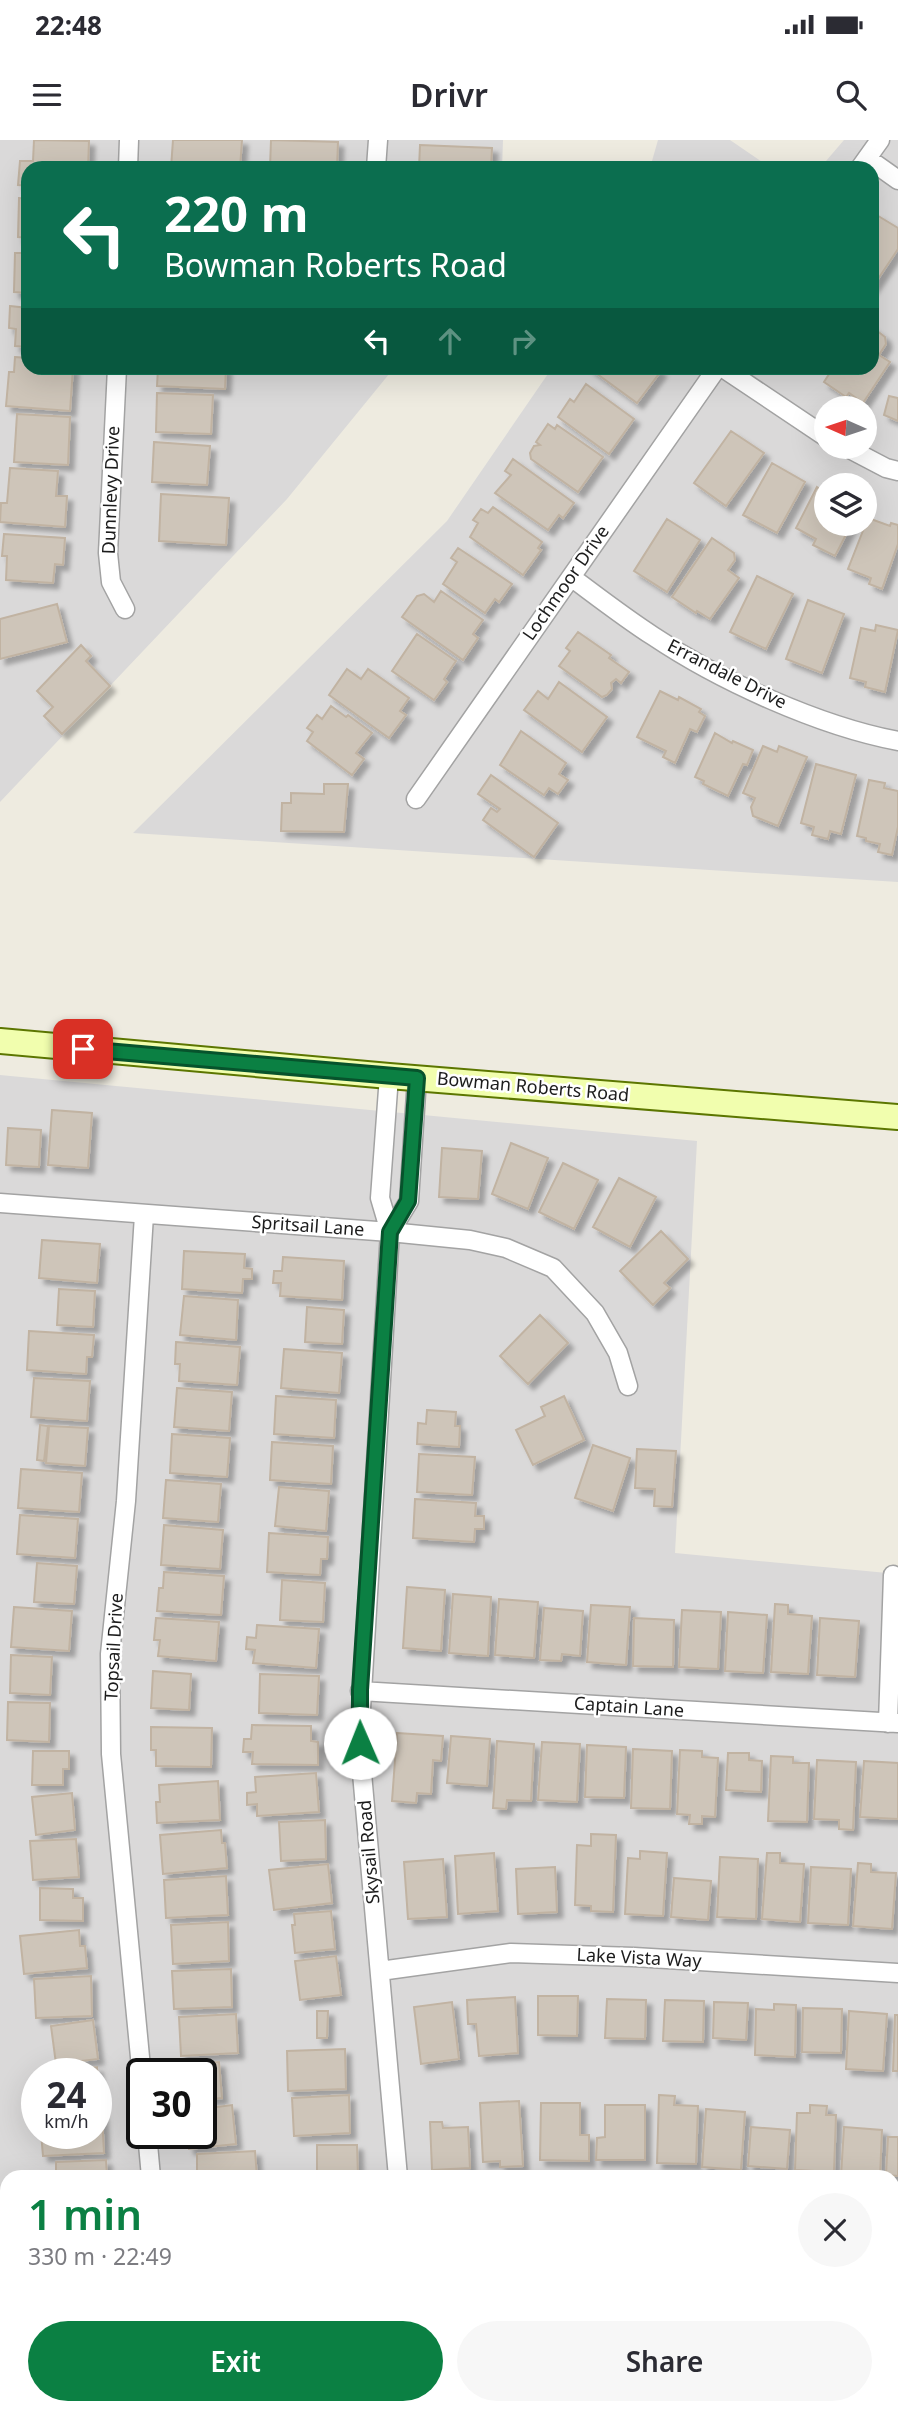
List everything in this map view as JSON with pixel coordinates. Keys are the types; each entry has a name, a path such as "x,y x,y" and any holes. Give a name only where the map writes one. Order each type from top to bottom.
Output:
{"street":[{"path":"128,161 129,140"},
{"path":"376,161 378,140"},
{"path":"864,161 880,140"},
{"path":"879,171 898,180"},
{"name":"Dunnlevy Drive","path":"117,375 108,553 111,582 125,609"},
{"name":"Lochmoor Drive","path":"416,799 711,375"},
{"path":"733,375 814,429"},
{"path":"869,459 898,471"},
{"name":"Errandale Drive","path":"571,577 654,637 732,681 804,713 872,736 898,740"},
{"name":"Bowman Roberts Road","path":"0,1041 898,1117"},
{"name":"Skysail Road","path":"389,1076 380,1198 390,1232 360,1690 361,1762 397,2170"},
{"name":"Skysail Road","path":"390,1232 408,1201 417,1078"},
{"name":"Spritsail Lane","path":"0,1203 390,1232 470,1240 506,1248 552,1268 596,1313 618,1353 628,1386"},
{"name":"Topsail Drive","path":"140,2058 111,1754 110,1654 126,1501 144,1215"},
{"path":"893,1575 893,1723"},
{"name":"Captain Lane","path":"360,1690 893,1723"},
{"name":"Lake Vista Way","path":"380,1971 511,1953 634,1957 898,1973"},
{"path":"148,2149 150,2170"}],"shaded area":[{"path":"0,140 503,140 502,161 21,161 21,375 388,375 287,499 0,802"},
{"path":"658,140 730,140 761,161 652,161"},
{"path":"844,140 898,140 898,882 133,833 447,521 547,375 879,375 879,161 826,161"},
{"path":"0,1075 697,1141 675,1553 898,1574 898,2170 0,2170"}],"building":[{"path":"34,140 89,141 88,161 33,161"},
{"path":"173,140 242,140 240,161 172,161"},
{"path":"271,140 338,142 337,161 270,161"},
{"path":"420,145 492,148 491,161 419,161"},
{"path":"21,161 21,185 18,185"},
{"path":"19,198 21,237 18,237"},
{"path":"879,216 898,228 898,249 879,278"},
{"path":"15,253 21,253 21,292 14,292"},
{"path":"10,306 21,307 21,346 15,346 16,329 9,328"},
{"path":"879,332 885,337 886,344 879,355"},
{"path":"879,355 890,362 868,396 853,396 849,393 845,396 824,382 828,375 879,375"},
{"path":"15,357 21,357 21,375 73,375 70,411 6,406 9,372 14,372"},
{"path":"158,375 226,375 225,389 157,386"},
{"path":"599,375 658,375 637,403"},
{"path":"586,384 634,419 609,454 558,417 570,399 574,402"},
{"path":"157,393 213,395 211,434 156,432"},
{"path":"889,396 898,398 898,421 884,415"},
{"path":"17,414 70,417 68,465 14,462"},
{"path":"548,424 555,429 557,425 603,457 578,492 531,459 530,453 534,446 540,445 536,442"},
{"path":"731,431 764,453 726,506 694,483"},
{"path":"154,442 210,446 207,485 152,482"},
{"path":"513,459 574,503 563,518 559,515 548,530 495,493 511,475 505,471"},
{"path":"772,463 805,482 777,533 743,515"},
{"path":"10,468 58,471 56,496 67,496 65,527 0,522 1,503 7,503"},
{"path":"814,493 814,536 845,536 835,556 813,545 816,539 796,528"},
{"path":"161,494 229,498 226,545 159,541"},
{"path":"493,507 542,542 538,548 541,550 523,575 470,537 478,523 473,520 481,509 488,513"},
{"path":"667,519 700,540 667,592 634,571"},
{"path":"877,521 890,526 891,523 898,525 898,544 882,589 869,584 871,578 848,569 861,536 877,536"},
{"path":"4,534 65,538 63,565 55,564 53,583 6,580 7,556 2,556"},
{"path":"712,538 734,553 735,560 728,570 739,578 710,619 672,597"},
{"path":"458,548 512,584 499,602 495,599 485,613 443,584 457,562 451,558"},
{"path":"757,576 793,594 766,649 730,632"},
{"path":"441,591 483,620 473,634 478,638 463,660 402,617 417,596 424,594 434,602"},
{"path":"808,600 844,614 822,673 786,659"},
{"path":"57,604 67,642 0,659 0,619"},
{"path":"876,625 898,630 885,692 865,687 866,682 850,678 861,628 875,631"},
{"path":"578,632 611,655 609,658 629,672 621,683 616,679 611,683 612,689 607,695 602,697 559,666 570,651 566,648"},
{"path":"417,634 456,661 444,679 447,682 434,700 392,671"},
{"path":"81,645 91,656 86,661 110,686 62,734 44,716 53,707 37,691"},
{"path":"347,669 361,679 368,669 409,698 400,711 406,715 389,738 329,695"},
{"path":"559,682 607,717 582,752 524,710 538,691 548,699"},
{"path":"660,691 678,700 679,697 701,709 699,712 705,716 697,732 690,729 675,763 663,757 666,751 637,737"},
{"path":"331,706 372,733 356,753 364,759 352,775 307,741 313,732 307,728 317,715 322,719"},
{"path":"521,731 566,763 559,774 568,780 558,794 549,788 544,795 500,765"},
{"path":"715,733 732,743 733,741 753,750 747,765 743,764 728,796 695,777"},
{"path":"763,746 777,752 779,746 807,757 778,826 753,816 751,807 755,798 743,793"},
{"path":"816,764 856,775 841,834 830,831 828,839 812,835 814,827 801,823"},
{"path":"491,775 558,823 534,857 483,820 491,808 497,812 500,809 478,794"},
{"path":"869,780 885,783 884,788 898,791 898,827 892,855 878,852 880,844 857,836"},
{"path":"324,784 348,784 344,832 281,831 282,803 291,803 291,793 324,794"},
{"path":"52,1110 92,1113 88,1168 48,1165"},
{"path":"8,1128 41,1130 39,1167 6,1165"},
{"path":"511,1143 548,1158 528,1209 492,1194"},
{"path":"442,1148 482,1151 478,1199 439,1197"},
{"path":"563,1163 598,1180 574,1229 539,1212"},
{"path":"619,1178 656,1197 630,1247 593,1227"},
{"path":"661,1231 688,1259 664,1283 670,1288 653,1305 620,1271"},
{"path":"42,1240 100,1244 97,1283 39,1278"},
{"path":"184,1251 245,1254 244,1268 252,1269 252,1279 243,1279 242,1293 182,1289"},
{"path":"283,1257 344,1261 342,1300 280,1296 281,1283 273,1283 274,1271 282,1271"},
{"path":"59,1289 95,1291 93,1327 57,1325"},
{"path":"184,1296 238,1300 236,1340 180,1335"},
{"path":"307,1307 344,1310 342,1344 305,1342"},
{"path":"540,1315 568,1343 528,1384 500,1356"},
{"path":"29,1331 94,1335 92,1357 87,1357 86,1374 27,1370"},
{"path":"176,1342 240,1347 237,1385 179,1381 180,1364 175,1364"},
{"path":"284,1349 342,1353 339,1393 281,1388"},
{"path":"34,1378 90,1381 87,1421 31,1417"},
{"path":"177,1388 232,1392 229,1431 174,1427"},
{"path":"276,1396 336,1400 334,1438 274,1434"},
{"path":"564,1396 584,1440 533,1465 516,1430 545,1416 541,1407"},
{"path":"427,1410 456,1412 455,1426 460,1426 459,1447 417,1444 418,1423 426,1424"},
{"path":"40,1425 48,1426 44,1461 37,1460"},
{"path":"49,1426 88,1428 85,1466 46,1463"},
{"path":"172,1434 230,1438 227,1477 170,1473"},
{"path":"272,1442 333,1446 331,1484 270,1480"},
{"path":"593,1445 630,1458 613,1511 575,1498"},
{"path":"637,1449 676,1451 672,1507 654,1506 655,1489 635,1488"},
{"path":"419,1454 475,1457 472,1495 417,1492"},
{"path":"21,1469 82,1473 79,1512 18,1508"},
{"path":"166,1480 221,1484 218,1522 163,1518"},
{"path":"279,1487 329,1491 326,1531 275,1526"},
{"path":"415,1499 476,1503 475,1516 484,1516 484,1529 475,1529 474,1542 413,1538"},
{"path":"20,1515 78,1519 75,1558 17,1554"},
{"path":"164,1525 223,1530 220,1569 161,1565"},
{"path":"269,1533 328,1537 327,1559 321,1559 320,1575 267,1572"},
{"path":"37,1563 77,1566 74,1604 34,1602"},
{"path":"164,1572 224,1576 221,1615 157,1611"},
{"path":"282,1580 325,1583 323,1622 280,1620"},
{"path":"407,1587 445,1590 441,1651 403,1648"},
{"path":"453,1594 491,1597 488,1656 449,1653"},
{"path":"499,1599 538,1602 534,1658 495,1655"},
{"path":"775,1604 788,1605 788,1614 812,1616 808,1674 771,1672"},
{"path":"591,1605 630,1607 626,1665 587,1662"},
{"path":"14,1607 72,1611 69,1651 11,1647"},
{"path":"544,1608 583,1611 580,1656 562,1654 561,1661 540,1660"},
{"path":"682,1610 721,1612 718,1669 679,1667"},
{"path":"728,1612 767,1615 763,1673 725,1671"},
{"path":"156,1618 219,1622 216,1661 158,1656 160,1640 154,1640"},
{"path":"634,1618 674,1620 673,1667 633,1666"},
{"path":"820,1618 859,1621 855,1677 817,1675"},
{"path":"257,1625 319,1629 316,1668 253,1663 255,1650 246,1649 247,1637 256,1638"},
{"path":"11,1655 52,1657 50,1695 10,1693"},
{"path":"153,1671 191,1674 189,1710 151,1708"},
{"path":"260,1674 319,1676 317,1715 259,1713"},
{"path":"8,1702 50,1703 49,1742 7,1740"},
{"path":"252,1725 311,1726 311,1741 318,1742 318,1765 252,1764 253,1752 243,1752 244,1739 251,1739"},
{"path":"151,1727 212,1728 211,1767 156,1766 156,1750 151,1750"},
{"path":"397,1733 443,1736 441,1761 433,1760 431,1794 417,1793 416,1803 392,1801"},
{"path":"451,1736 490,1739 487,1786 447,1783"},
{"path":"497,1741 534,1744 531,1801 507,1800 506,1809 493,1808"},
{"path":"542,1742 580,1744 577,1802 538,1800"},
{"path":"587,1745 626,1747 624,1798 585,1797"},
{"path":"633,1749 672,1751 670,1809 631,1808"},
{"path":"680,1750 702,1751 702,1757 718,1758 715,1817 702,1816 702,1824 689,1824 690,1815 677,1814"},
{"path":"33,1751 69,1751 69,1769 63,1769 63,1785 32,1785"},
{"path":"728,1753 749,1753 749,1760 762,1761 761,1792 726,1790"},
{"path":"771,1756 793,1757 793,1763 809,1763 807,1822 768,1821"},
{"path":"817,1760 856,1762 853,1830 839,1829 839,1820 814,1819"},
{"path":"864,1761 898,1763 898,1819 860,1817"},
{"path":"316,1773 319,1812 257,1816 257,1804 247,1805 247,1793 256,1792 255,1777"},
{"path":"218,1781 220,1820 157,1823 156,1802 160,1802 159,1785"},
{"path":"72,1793 75,1830 36,1835 32,1797"},
{"path":"325,1820 326,1859 281,1861 279,1822"},
{"path":"221,1830 227,1868 163,1874 160,1835"},
{"path":"591,1834 616,1835 613,1912 591,1911 591,1906 575,1905 577,1845 591,1846"},
{"path":"76,1839 79,1877 33,1880 30,1841"},
{"path":"640,1851 667,1853 663,1916 625,1914 628,1858 640,1859"},
{"path":"494,1853 498,1911 458,1914 455,1856"},
{"path":"767,1853 780,1853 780,1863 804,1864 800,1922 762,1919"},
{"path":"720,1857 758,1859 756,1919 717,1917"},
{"path":"443,1859 447,1917 408,1919 404,1862"},
{"path":"858,1863 871,1864 871,1872 896,1873 892,1929 853,1926"},
{"path":"328,1864 332,1903 274,1910 269,1870"},
{"path":"555,1867 557,1912 518,1914 516,1869"},
{"path":"811,1867 851,1869 848,1925 808,1923"},
{"path":"226,1876 228,1915 166,1918 164,1880"},
{"path":"674,1878 711,1881 708,1920 671,1917"},
{"path":"40,1888 73,1889 73,1898 83,1898 83,1921 40,1920"},
{"path":"331,1911 335,1949 295,1953 292,1925 295,1925 294,1914"},
{"path":"228,1922 229,1961 173,1964 171,1925"},
{"path":"79,1930 80,1946 85,1946 87,1968 24,1974 20,1936"},
{"path":"336,1956 341,1995 300,2000 295,1961"},
{"path":"231,1969 232,2007 174,2009 172,1971"},
{"path":"91,1976 92,2016 36,2018 34,1979"},
{"path":"538,1996 578,1996 577,2036 538,2035"},
{"path":"515,1997 518,2053 479,2056 476,2024 468,2024 467,2000"},
{"path":"607,1999 646,2000 645,2039 605,2038"},
{"path":"665,2000 704,2001 703,2042 663,2041"},
{"path":"452,2002 459,2059 421,2064 414,2007"},
{"path":"714,2002 748,2003 746,2040 713,2038"},
{"path":"774,2004 796,2005 795,2057 755,2055 756,2009 774,2010"},
{"path":"803,2008 842,2009 841,2053 802,2052"},
{"path":"317,2011 328,2011 327,2038 317,2038"},
{"path":"849,2011 887,2014 883,2071 846,2069"},
{"path":"236,2014 238,2053 181,2056 179,2017"},
{"path":"895,2015 898,2015 898,2071 893,2071"},
{"path":"93,2020 98,2058 55,2058 51,2026"},
{"path":"345,2049 346,2089 288,2091 287,2051"},
{"path":"217,2062 222,2098 217,2098"},
{"path":"349,2095 350,2133 294,2136 292,2098"},
{"path":"659,2095 675,2096 674,2105 698,2106 696,2164 657,2163"},
{"path":"519,2101 523,2166 500,2167 500,2161 483,2162 480,2103"},
{"path":"541,2103 580,2103 580,2135 589,2135 589,2161 540,2160"},
{"path":"232,2105 236,2144 217,2146 217,2107"},
{"path":"605,2105 645,2105 645,2160 596,2160 597,2138 605,2137"},
{"path":"810,2105 827,2106 826,2115 836,2115 834,2170 795,2170 797,2113 810,2113"},
{"path":"706,2109 745,2112 741,2170 702,2167"},
{"path":"430,2122 442,2122 443,2128 468,2127 470,2168 432,2170"},
{"path":"751,2127 790,2130 787,2169 748,2166"},
{"path":"844,2127 882,2130 880,2170 841,2170"},
{"path":"888,2137 898,2137 898,2170 886,2170"},
{"path":"317,2145 357,2145 358,2170 317,2170"},
{"path":"42,2149 104,2149 104,2153 43,2156"},
{"path":"255,2151 256,2170 197,2170 197,2154"},
{"path":"106,2160 107,2170 56,2170 56,2162"}],"route":[{"path":"83,1049 417,1078 408,1201 390,1232 360,1690 360,1743"}]}
